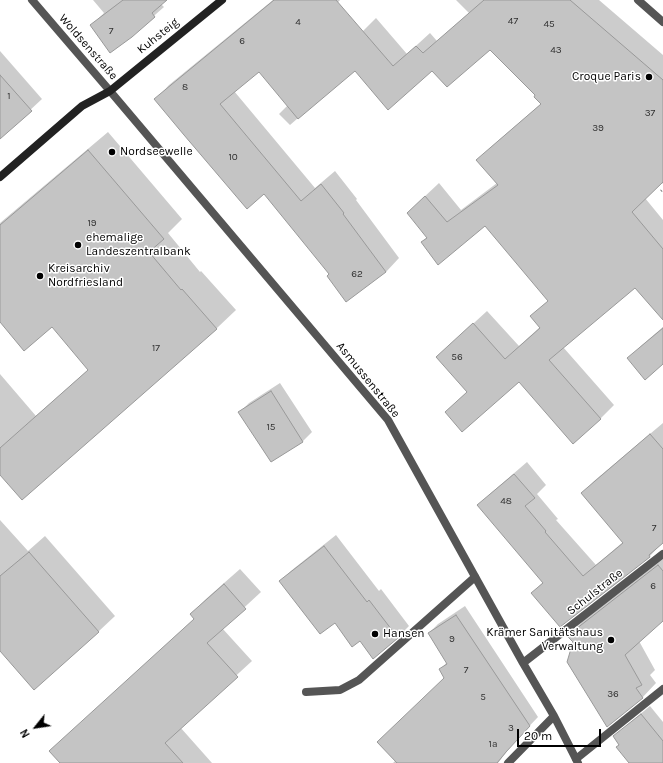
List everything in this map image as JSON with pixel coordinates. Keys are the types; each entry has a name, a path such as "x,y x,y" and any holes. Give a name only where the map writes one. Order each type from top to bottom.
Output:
{"main road":[{"name":"Kuhsteig","path":"0,177 82,106 110,91 222,0"}],"street":[{"name":"Woldsenstraße","path":"32,0 110,91"},
{"path":"638,0 663,22"},
{"name":"Asmussenstraße","path":"110,91 388,420 554,716 577,761"},
{"name":"Schulstraße","path":"523,663 663,554"},
{"path":"306,692 340,690 359,680 475,577"},
{"path":"577,761 663,689"},
{"path":"508,763 554,716"}],"building":[{"path":"123,0 167,0 152,13 155,17 132,37 110,53 90,25"},
{"path":"274,0 336,0 393,66 416,46 423,53 484,0 570,0 663,80 663,182 632,212 663,249 663,320 635,288 549,360 601,419 573,444 519,382 462,432 445,412 467,392 436,357 473,323 505,359 540,328 530,316 548,301 485,226 438,265 421,242 427,238 407,213 425,196 447,222 498,185 476,160 541,104 534,97 535,95 490,50 447,87 432,71 388,110 355,71 298,119 259,72 220,104 301,201 321,184 344,213 343,214 386,272 346,302 327,276 329,274 264,194 247,209 154,99"},
{"path":"0,75 32,111 0,139"},
{"path":"88,150 164,239 149,252 217,329 22,500 0,475 0,448 88,370 52,327 24,351 0,322 0,225"},
{"path":"663,328 663,364 645,380 627,358"},
{"path":"271,391 303,442 271,462 238,412"},
{"path":"650,434 663,449 663,543 649,555 650,557 560,627 531,593 543,583 477,505 514,474 535,498 525,506 583,576 623,543 581,493"},
{"path":"324,546 367,602 369,600 398,638 373,659 360,641 352,647 335,623 320,634 279,581"},
{"path":"29,552 99,632 34,690 0,651 0,576"},
{"path":"658,565 663,571 663,621 625,655 642,685 636,688 643,698 607,727 567,662 573,642 567,636"},
{"path":"224,584 246,609 207,643 238,677 165,743 183,763 60,763 49,751 194,619 190,614"},
{"path":"456,615 530,726 497,763 397,763 377,742 444,678 439,669 447,664 428,633"},
{"path":"641,714 663,741 663,763 629,763 616,747 619,745 613,736"}],"place":[{"name":"Croque Paris","path":"649,77"},
{"name":"Nordseewelle","path":"112,152"},
{"name":"ehemalige Landeszentralbank","path":"78,245"},
{"name":"Kreisarchiv Nordfriesland","path":"40,276"},
{"name":"Hansen","path":"375,634"},
{"name":"Krämer Sanitätshaus Verwaltung","path":"611,640"}]}
